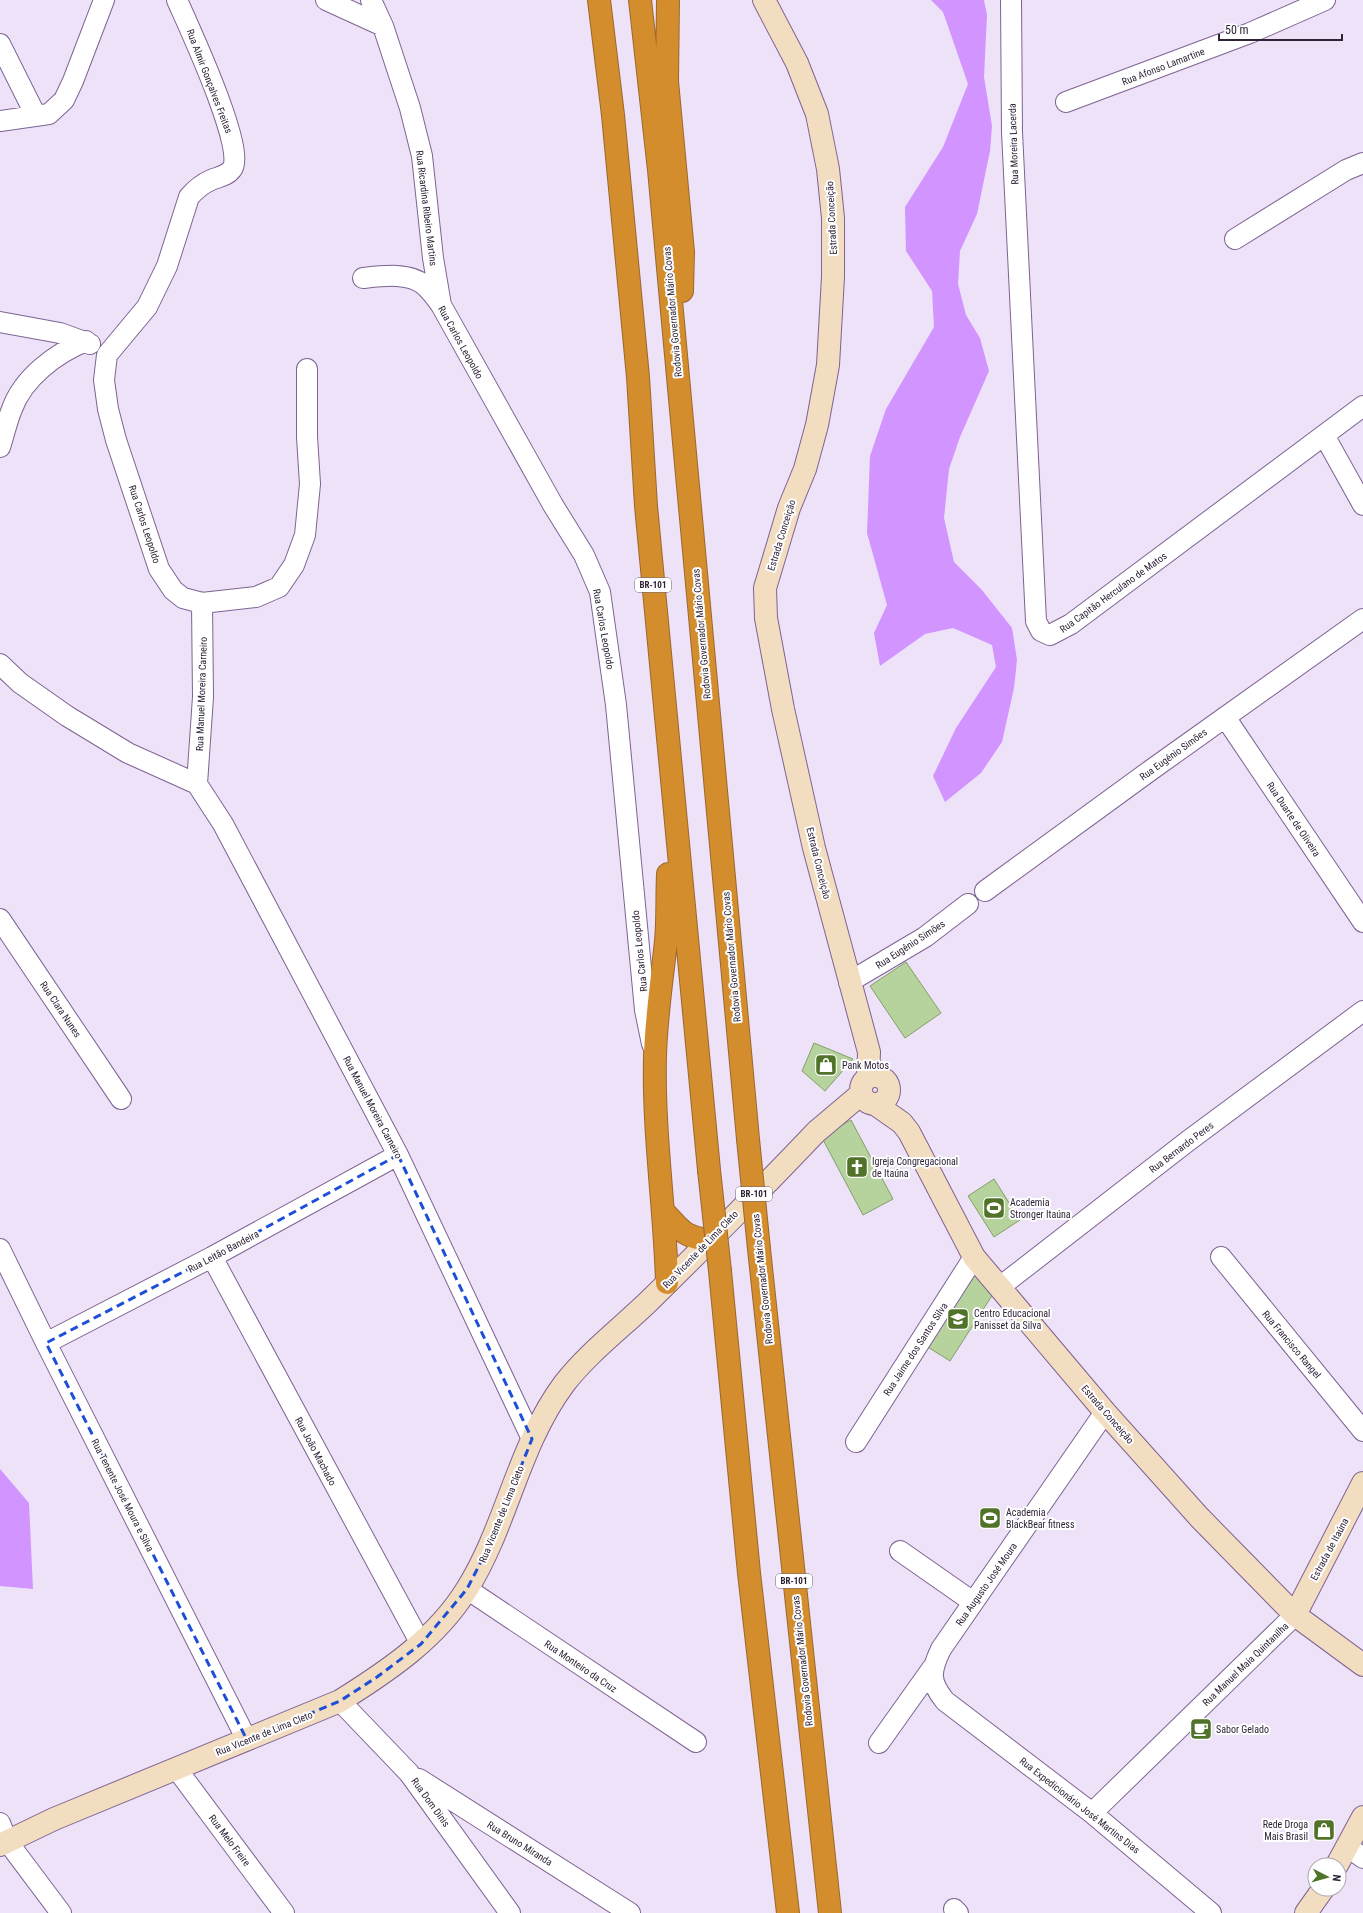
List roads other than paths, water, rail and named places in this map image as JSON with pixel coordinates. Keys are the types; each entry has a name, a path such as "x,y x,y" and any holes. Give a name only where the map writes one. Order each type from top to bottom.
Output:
{"highway":[{"name":"BR-101","path":"599,0 612,115 636,362 646,506 668,751 709,1170 749,1573 788,1913"},
{"name":"Rodovia Governador Mário Covas","path":"640,0 659,170 748,1139 830,1913"},
{"path":"668,0 667,81 683,252 680,400"},
{"path":"667,1283 654,1056 661,975 666,940 668,751"},
{"path":"664,1212 684,1234 693,1238 709,1240"}],"main road":[{"name":"Estrada Conceição","path":"764,0 796,63 817,114 828,169 833,218 833,277 828,365 817,425 805,469 789,508 765,588 766,618 783,709 814,848 869,1052 873,1091 902,1123 915,1143 974,1257 1001,1286 1105,1412 1199,1517 1295,1615 1363,1669"},
{"name":"Rua Vicente de Lima Cleto","path":"2,1836 247,1740 340,1701 377,1677 420,1644 444,1619 467,1590 490,1544 532,1439 565,1383 667,1283 816,1132 873,1091"},
{"name":"Estrada de Itaúna","path":"1295,1615 1363,1483"},
{"path":"1349,1857 1363,1817"},
{"path":"1306,1913 1317,1897"}],"street":[{"path":"0,121 49,114 64,100 73,81 104,0"},
{"name":"Rua Almir Gonçalves Freitas","path":"107,355 148,307 167,266 189,197 195,189 232,170 236,160 227,121 177,0"},
{"path":"326,0 383,26"},
{"name":"Rua Ricardina Ribeiro Martins","path":"371,0 383,26 410,108 422,156 433,258 441,305"},
{"name":"Rua Moreira Lacerda","path":"1011,0 1012,132 1019,288"},
{"name":"Rua Afonso Lamartine","path":"1066,102 1250,33 1325,0"},
{"path":"0,44 36,116"},
{"path":"1236,239 1346,170 1363,163"},
{"name":"Rua Carlos Leopoldo","path":"363,278 381,276 409,278 424,284 441,305 553,505 584,555 600,592 616,705 630,868 645,1010 654,1056"},
{"name":"Rua Capitão Herculano de Matos","path":"1019,288 1036,621 1041,631 1050,635 1071,624 1363,406"},
{"path":"0,322 60,333 86,342 107,355"},
{"path":"0,447 12,408 22,391 43,368 73,346 86,342"},
{"name":"Rua Carlos Leopoldo","path":"107,355 104,380 108,409 116,440 159,569 172,590 183,598 202,604 256,597 278,586 294,566 305,535 310,484 307,437 307,369"},
{"path":"1324,434 1363,505"},
{"name":"Rua Manuel Moreira Carneiro","path":"202,604 203,697 197,784 223,824 398,1155 532,1439"},
{"name":"Rua Eugênio Simões","path":"984,891 1363,619"},
{"path":"0,664 20,683 67,716 128,753 197,784"},
{"name":"Rua Duarte de Oliveira","path":"1225,717 1363,922"},
{"name":"Rua Eugênio Simões","path":"849,982 925,936 968,904"},
{"name":"Rua Clara Nunes","path":"0,919 121,1099"},
{"name":"Rua Bernardo Peres","path":"1001,1286 1188,1141 1363,1011"},
{"name":"Rua Leitão Bandeira","path":"46,1343 212,1257 398,1155"},
{"name":"Rua Tenente José Moura e Silva","path":"0,1248 46,1343 247,1740"},
{"name":"Rua João Machado","path":"212,1257 420,1644"},
{"name":"Rua Jaime dos Santos Silva","path":"856,1442 974,1257"},
{"name":"Rua Francisco Rangel","path":"1221,1257 1363,1430"},
{"name":"Rua Augusto José Moura","path":"878,1743 933,1667 941,1649 1105,1412"},
{"path":"900,1551 974,1602"},
{"name":"Rua Monteiro da Cruz","path":"467,1590 696,1742"},
{"name":"Rua Manuel Maia Quintanilha","path":"1092,1813 1295,1615"},
{"name":"Rua Expedicionário José Martins Dias","path":"933,1667 935,1686 945,1702 1092,1813 1211,1913"},
{"name":"Rua Dom Dinis","path":"340,1701 409,1773 510,1913"},
{"name":"Rua Melo Freire","path":"176,1768 284,1913"},
{"name":"Rua Bruno Miranda","path":"409,1773 630,1913"},
{"path":"2,1836 61,1913"}],"place":[{"name":"Pank Motos","path":"826,1065"},
{"name":"Igreja Congregacional de Itaúna","path":"857,1167"},
{"name":"Academia Stronger Itaúna","path":"994,1208"},
{"name":"Centro Educacional Panisset da Silva","path":"958,1319"},
{"name":"Academia BlackBear fitness","path":"990,1518"},
{"name":"Sabor Gelado","path":"1201,1729"},
{"name":"Rede Droga Mais Brasil","path":"1324,1830"}]}
